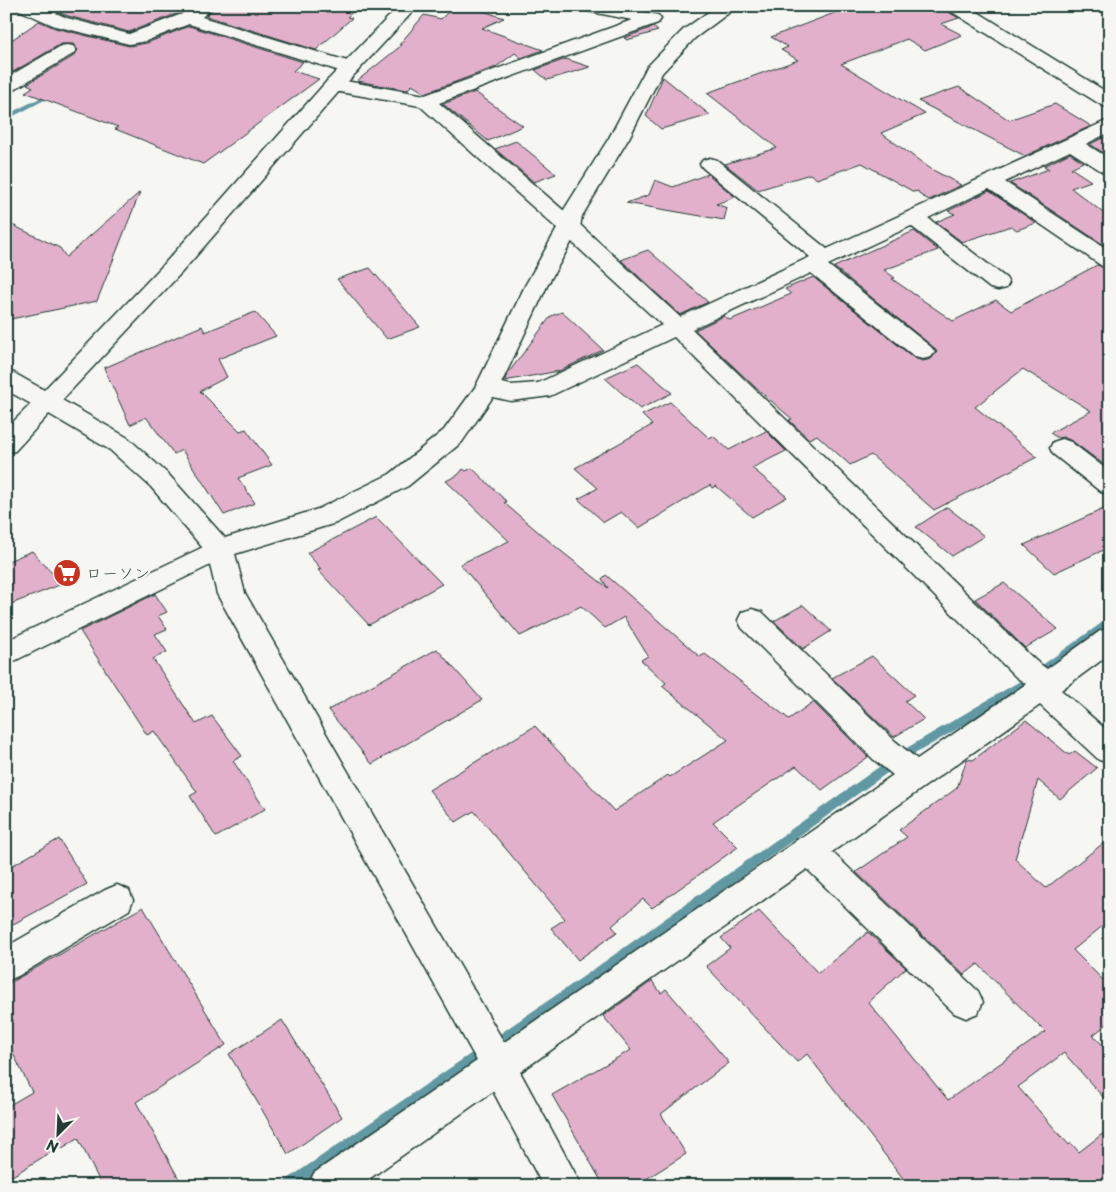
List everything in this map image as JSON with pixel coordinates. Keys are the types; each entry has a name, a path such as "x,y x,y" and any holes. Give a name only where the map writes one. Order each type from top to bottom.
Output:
{"street":[{"path":"6,445 174,267 334,85 409,6"},
{"path":"334,85 426,101 652,20 588,6"},
{"path":"6,654 220,549 327,516 399,480 452,436 487,388 537,284 569,227 571,216 619,138 654,70 689,34 729,6"},
{"path":"955,6 1110,102"},
{"path":"30,7 61,22 128,39 196,16 350,68"},
{"path":"6,86 67,50"},
{"path":"426,101 569,227 677,328 1110,751"},
{"path":"487,388 511,393 542,390 1110,125"},
{"path":"1072,144 1110,168"},
{"path":"710,164 923,352"},
{"path":"990,181 1110,261"},
{"path":"914,218 998,283"},
{"path":"6,379 119,444 160,481 182,509 220,549 231,594 492,1055 563,1186"},
{"path":"1062,448 1110,486"},
{"path":"752,620 901,763"},
{"path":"327,1186 492,1055 750,893 808,849 901,763 1110,639"},
{"path":"808,849 966,1002"},
{"path":"6,965 117,900"}],"building":[{"path":"62,6 189,6 181,12 129,32 55,11"},
{"path":"216,6 359,6 347,17 352,18 316,50 206,16"},
{"path":"454,6 468,6 504,18 482,28 543,50 521,58 515,53 496,67 425,93 412,85 407,90 357,81 402,45 399,45 424,15 441,19"},
{"path":"853,6 944,6 948,12 959,18 941,24 962,35 925,50 907,39 841,64 925,114 881,133 931,169 961,185 929,200 920,195 918,191 914,192 862,163 817,179 810,174 758,190 725,164 777,148 707,93 798,60 781,50 788,47 771,37"},
{"path":"39,21 55,28 129,46 147,43 189,26 303,62 293,71 319,79 203,164 115,129 118,127 25,92 33,87 27,84 74,56 78,50 73,44 61,44 6,76 6,39 13,39"},
{"path":"653,27 658,31 627,40 624,38"},
{"path":"566,59 590,67 547,80 535,70"},
{"path":"663,77 710,115 661,129 646,116"},
{"path":"959,87 1009,120 1055,104 1091,126 1025,156 918,101"},
{"path":"475,92 523,126 488,141 443,104"},
{"path":"1107,136 1110,138 1110,148 1102,152 1090,144"},
{"path":"516,141 556,174 534,182 495,149"},
{"path":"1070,153 1083,162 1071,168 1091,181 1071,188 1110,218 1110,249 1010,183 1049,169 1044,166"},
{"path":"708,174 735,197 716,204 727,208 724,220 626,203 649,195 655,180 673,187"},
{"path":"989,191 1036,223 1017,230 1011,226 962,242 936,222 955,214 948,211"},
{"path":"140,192 97,301 6,320 6,222 60,248 66,257"},
{"path":"914,231 938,250 884,270 895,278 892,279 953,321 996,300 1011,311 1097,265 1110,269 1110,469 1072,441 1063,437 1058,438 1050,433 1091,411 1023,369 975,407 1037,457 934,510 871,455 850,465 817,435 809,439 789,420 792,419 695,330 724,316 730,320 791,294 785,289 813,277 914,358 923,361 931,359 937,352 932,346 834,267"},
{"path":"648,250 708,302 680,315 621,260"},
{"path":"370,268 420,327 387,339 337,279"},
{"path":"255,312 276,336 218,359 227,377 200,391 240,431 246,429 272,465 238,478 255,503 224,515 182,450 174,454 146,417 130,425 104,368 202,326 205,332"},
{"path":"562,312 603,350 559,371 504,381 551,316"},
{"path":"638,363 672,393 640,409 605,378"},
{"path":"670,402 709,438 713,436 729,450 766,431 786,451 752,468 787,497 752,517 716,486 712,488 710,485 639,528 621,512 604,522 578,499 598,488 575,468 652,425 642,415"},
{"path":"472,468 507,502 504,503 561,551 608,588 602,579 606,575 700,657 705,654 789,719 813,702 868,757 822,790 796,766 713,822 738,847 652,908 643,899 612,926 617,932 578,960 551,928 565,919 474,811 456,822 429,790 535,726 614,811 668,775 670,777 728,740 662,686 666,683 641,660 648,656 624,617 605,628 581,606 520,636 460,564 509,541 446,481 458,475 463,469 466,471"},
{"path":"1110,506 1110,547 1054,573 1024,545"},
{"path":"947,507 984,536 952,556 916,527"},
{"path":"376,517 442,584 369,625 318,570 321,569 307,553"},
{"path":"32,551 62,584 6,606 6,562"},
{"path":"1004,583 1058,629 1025,648 975,599"},
{"path":"155,594 167,612 158,616 167,629 155,634 167,652 153,659 196,724 212,716 242,756 233,761 265,809 216,837 190,796 197,792 154,731 147,735 80,631"},
{"path":"803,605 831,631 803,649 774,621"},
{"path":"437,649 482,700 372,764 328,710"},
{"path":"872,656 914,695 905,701 924,719 894,737 832,678"},
{"path":"1026,720 1069,755 1075,751 1097,768 1060,799 1038,780 1015,859 1046,888 1110,838 1110,920 1073,950 1110,987 1110,1022 1093,1035 1110,1053 1110,1105 1064,1053 1018,1087 1069,1145 1071,1143 1079,1152 1110,1128 1110,1186 909,1186 807,1054 797,1062 706,966 730,948 721,938 759,911 818,973 868,932 906,968 868,1002 948,1100 1045,1032 978,964 964,975 856,872 907,837 899,830 957,788 967,759 973,760"},
{"path":"59,839 87,884 6,928 6,869"},
{"path":"143,907 226,1045 136,1102 183,1186 102,1186 78,1138 61,1149 59,1147 6,1180 6,1107 32,1092 6,1039 6,985"},
{"path":"652,981 661,993 666,989 729,1063 661,1114 686,1154 635,1186 604,1186 552,1095 631,1050 603,1016"},
{"path":"282,1020 342,1117 288,1154 229,1054"}],"waterway":[{"path":"195,19 218,6"},
{"path":"6,118 54,93"},
{"path":"290,1186 591,978 904,755 1024,684 1110,621"}],"place":[{"name":"ローソン","path":"67,573"}]}
